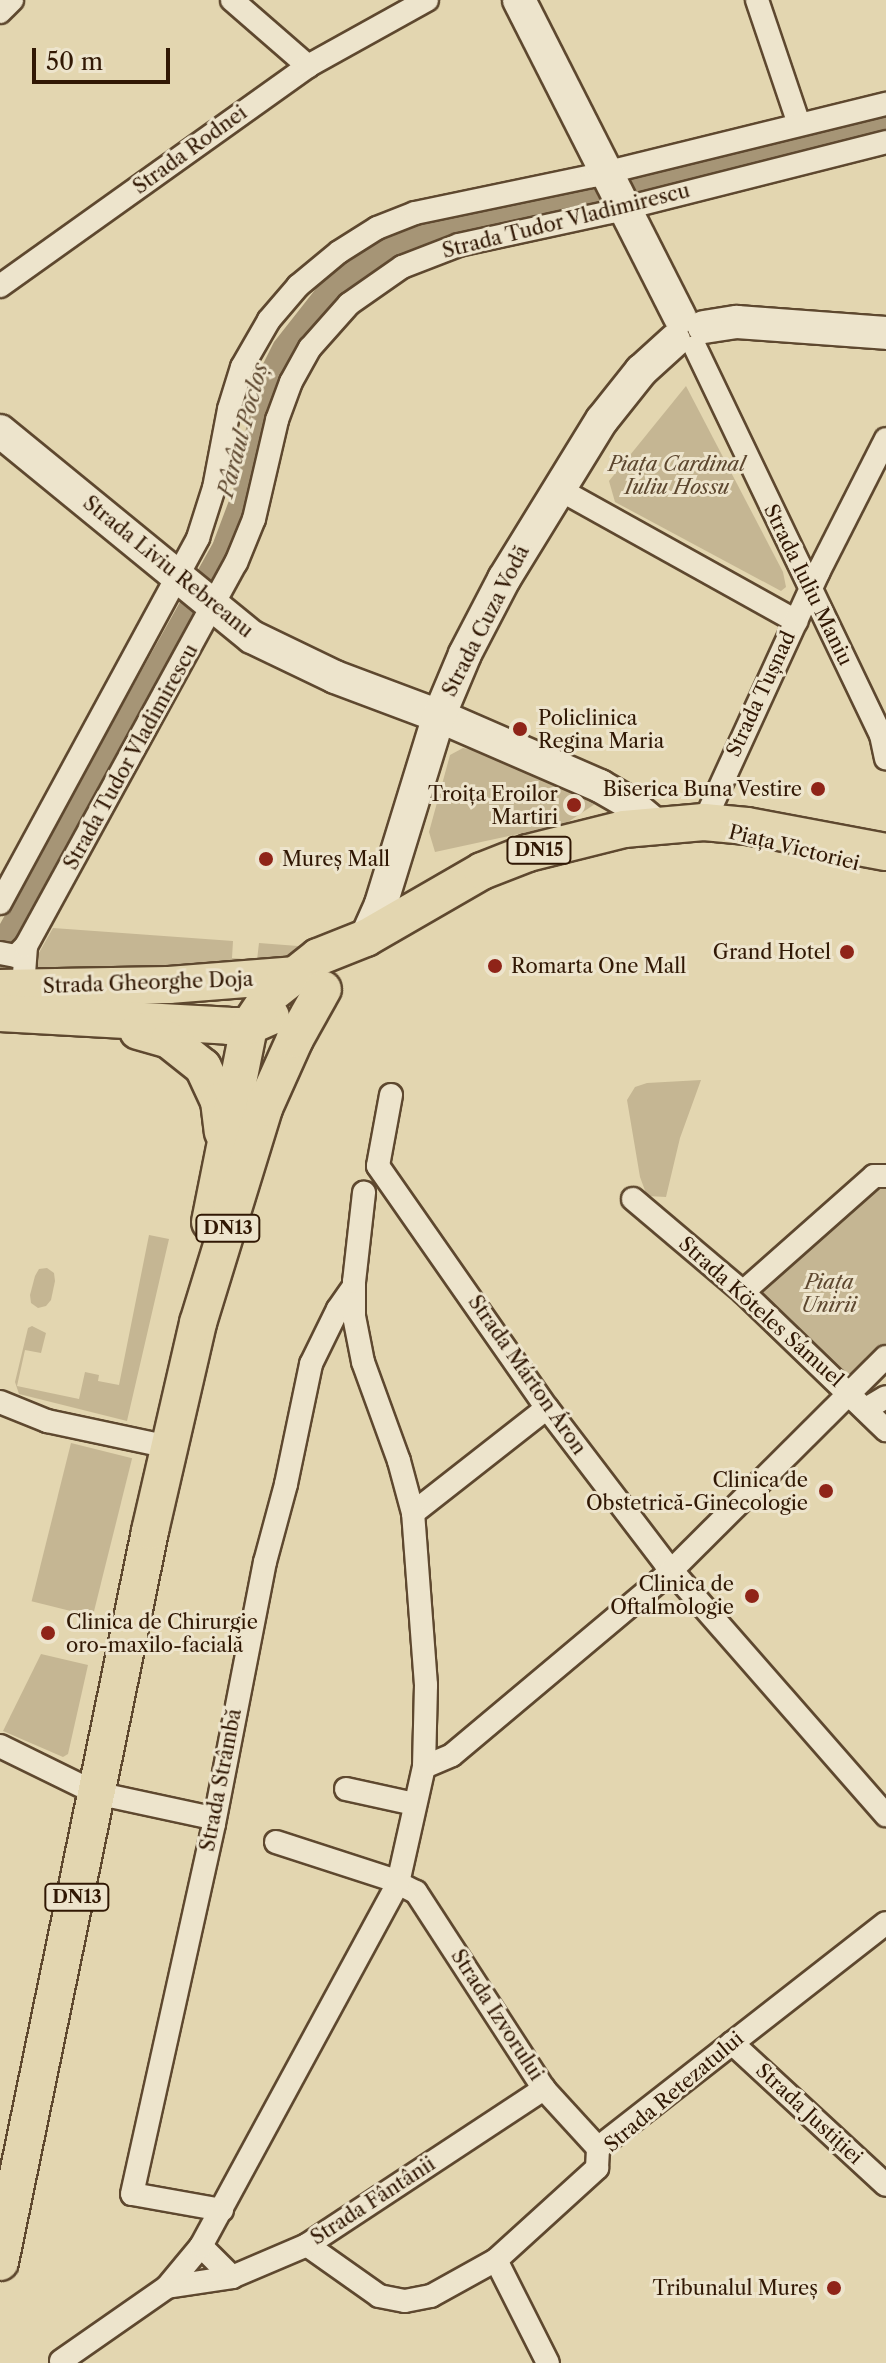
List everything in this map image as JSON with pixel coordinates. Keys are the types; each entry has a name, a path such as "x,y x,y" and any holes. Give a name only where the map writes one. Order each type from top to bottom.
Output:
{"main road":[{"name":"Piața Victoriei","path":"704,822 745,840 886,870"},
{"name":"Piața Victoriei","path":"249,1026 270,995 310,982 318,957 366,938 482,871 571,841 655,825 704,822 747,826 886,852"},
{"name":"Strada Gheorghe Doja","path":"8,996 169,985 310,982"},
{"name":"DN13","path":"0,2262 169,1447 240,1138 280,1070 310,982"},
{"path":"169,985 210,995 249,1026 260,1057 262,1088 240,1138"},
{"name":"Strada Gheorghe Doja","path":"8,996 102,1021 249,1026"},
{"path":"102,1021 169,1040 203,1067 240,1138"}],"street":[{"path":"0,12 12,0"},
{"path":"232,0 308,66"},
{"name":"Strada Rodnei","path":"0,286 308,66 427,0"},
{"name":"Strada Iuliu Maniu","path":"519,0 688,333 883,738 886,758"},
{"path":"757,0 799,124"},
{"name":"Strada Tudor Vladimirescu","path":"0,903 198,593 254,519 277,420 291,382 310,348 349,304 382,279 431,254 799,124 886,104"},
{"name":"Strada Tudor Vladimirescu","path":"8,996 26,946 198,593 208,508 229,409 242,367 269,320 298,286 339,252 377,228 415,213 615,189 886,142"},
{"path":"688,333 737,322 886,333"},
{"name":"Strada Cuza Vodă","path":"366,938 381,904 439,716 471,641 557,488 602,420 641,371 688,333"},
{"name":"Strada Liviu Rebreanu","path":"0,431 198,593 265,643 335,677 439,716 600,786 628,802 655,825"},
{"name":"Strada Tușnad","path":"704,822 810,590 886,439"},
{"path":"557,488 796,621"},
{"path":"0,953 16,956 26,946"},
{"name":"Strada Márton Áron","path":"391,1095 378,1166 547,1408 671,1571 886,1815"},
{"path":"743,1292 874,1176 886,1176"},
{"name":"Strada Strâmbă","path":"61,2361 167,2287 201,2246 398,1883 424,1767 426,1685 413,1513 399,1461 363,1362 354,1316 354,1286 364,1193"},
{"name":"Strada Köteles Sámuel","path":"633,1199 868,1400 886,1430"},
{"name":"Strada Strâmbă","path":"222,2210 132,2194 265,1562 311,1364 338,1309 354,1286"},
{"path":"424,1767 452,1755 868,1400 886,1357"},
{"path":"0,1402 47,1421 169,1447"},
{"path":"413,1513 547,1408"},
{"path":"0,1746 96,1793 213,1818"},
{"path":"346,1789 414,1804"},
{"path":"276,1842 398,1883"},
{"name":"Strada Izvorului","path":"398,1883 416,1892 544,2089 598,2148"},
{"name":"Strada Retezatului","path":"307,2245 379,2296 405,2301 443,2291 496,2260 597,2168 601,2158 598,2148 886,1923"},
{"name":"Strada Justiției","path":"732,2043 886,2185"},
{"name":"Strada Fântânii","path":"232,2277 307,2245 544,2089"},
{"path":"201,2246 232,2277"},
{"path":"496,2260 548,2363"},
{"name":"Strada Strâmbă","path":"167,2287 232,2277"}],"green space":[{"name":"Piața Cardinal Iuliu Hossu","path":"686,386 783,572 786,587 781,591 615,502 609,481"},
{"path":"463,748 479,751 595,804 565,824 435,852 429,832 450,755"},
{"path":"53,928 233,941 232,958 257,960 259,943 324,948 271,967 35,970 36,958"},
{"path":"701,1080 680,1138 666,1197 647,1196 640,1177 627,1100 635,1087 647,1083"},
{"name":"Piața Unirii","path":"886,1176 886,1357 850,1393 743,1292"},
{"path":"149,1235 169,1239 127,1421 19,1394 15,1382 28,1328 32,1326 46,1333 41,1353 25,1350 17,1386 79,1399 85,1372 99,1375 98,1381 119,1385"},
{"path":"47,1268 54,1273 55,1281 51,1300 46,1306 38,1308 31,1303 30,1295 39,1269"},
{"path":"71,1443 132,1458 93,1616 32,1601"},
{"path":"41,1654 88,1665 68,1754 63,1757 3,1731"}],"shaded area":[{"name":"Pârâul Pocloș","path":"886,108 886,136 443,241 319,325 246,532 0,976 0,924 213,543 233,490 257,376 274,342 322,281 373,244 437,216"}],"place":[{"name":"Policlinica Regina Maria","path":"520,729"},
{"name":"Biserica Buna Vestire","path":"818,789"},
{"name":"Troița Eroilor Martiri","path":"574,805"},
{"name":"Mureș Mall","path":"266,859"},
{"name":"Grand Hotel","path":"847,952"},
{"name":"Romarta One Mall","path":"495,966"},
{"name":"Clinica de Obstetrică-Ginecologie","path":"826,1491"},
{"name":"Clinica de Oftalmologie","path":"752,1596"},
{"name":"Clinica de Chirurgie oro-maxilo-facială","path":"48,1633"},
{"name":"Tribunalul Mureș","path":"834,2288"}]}
